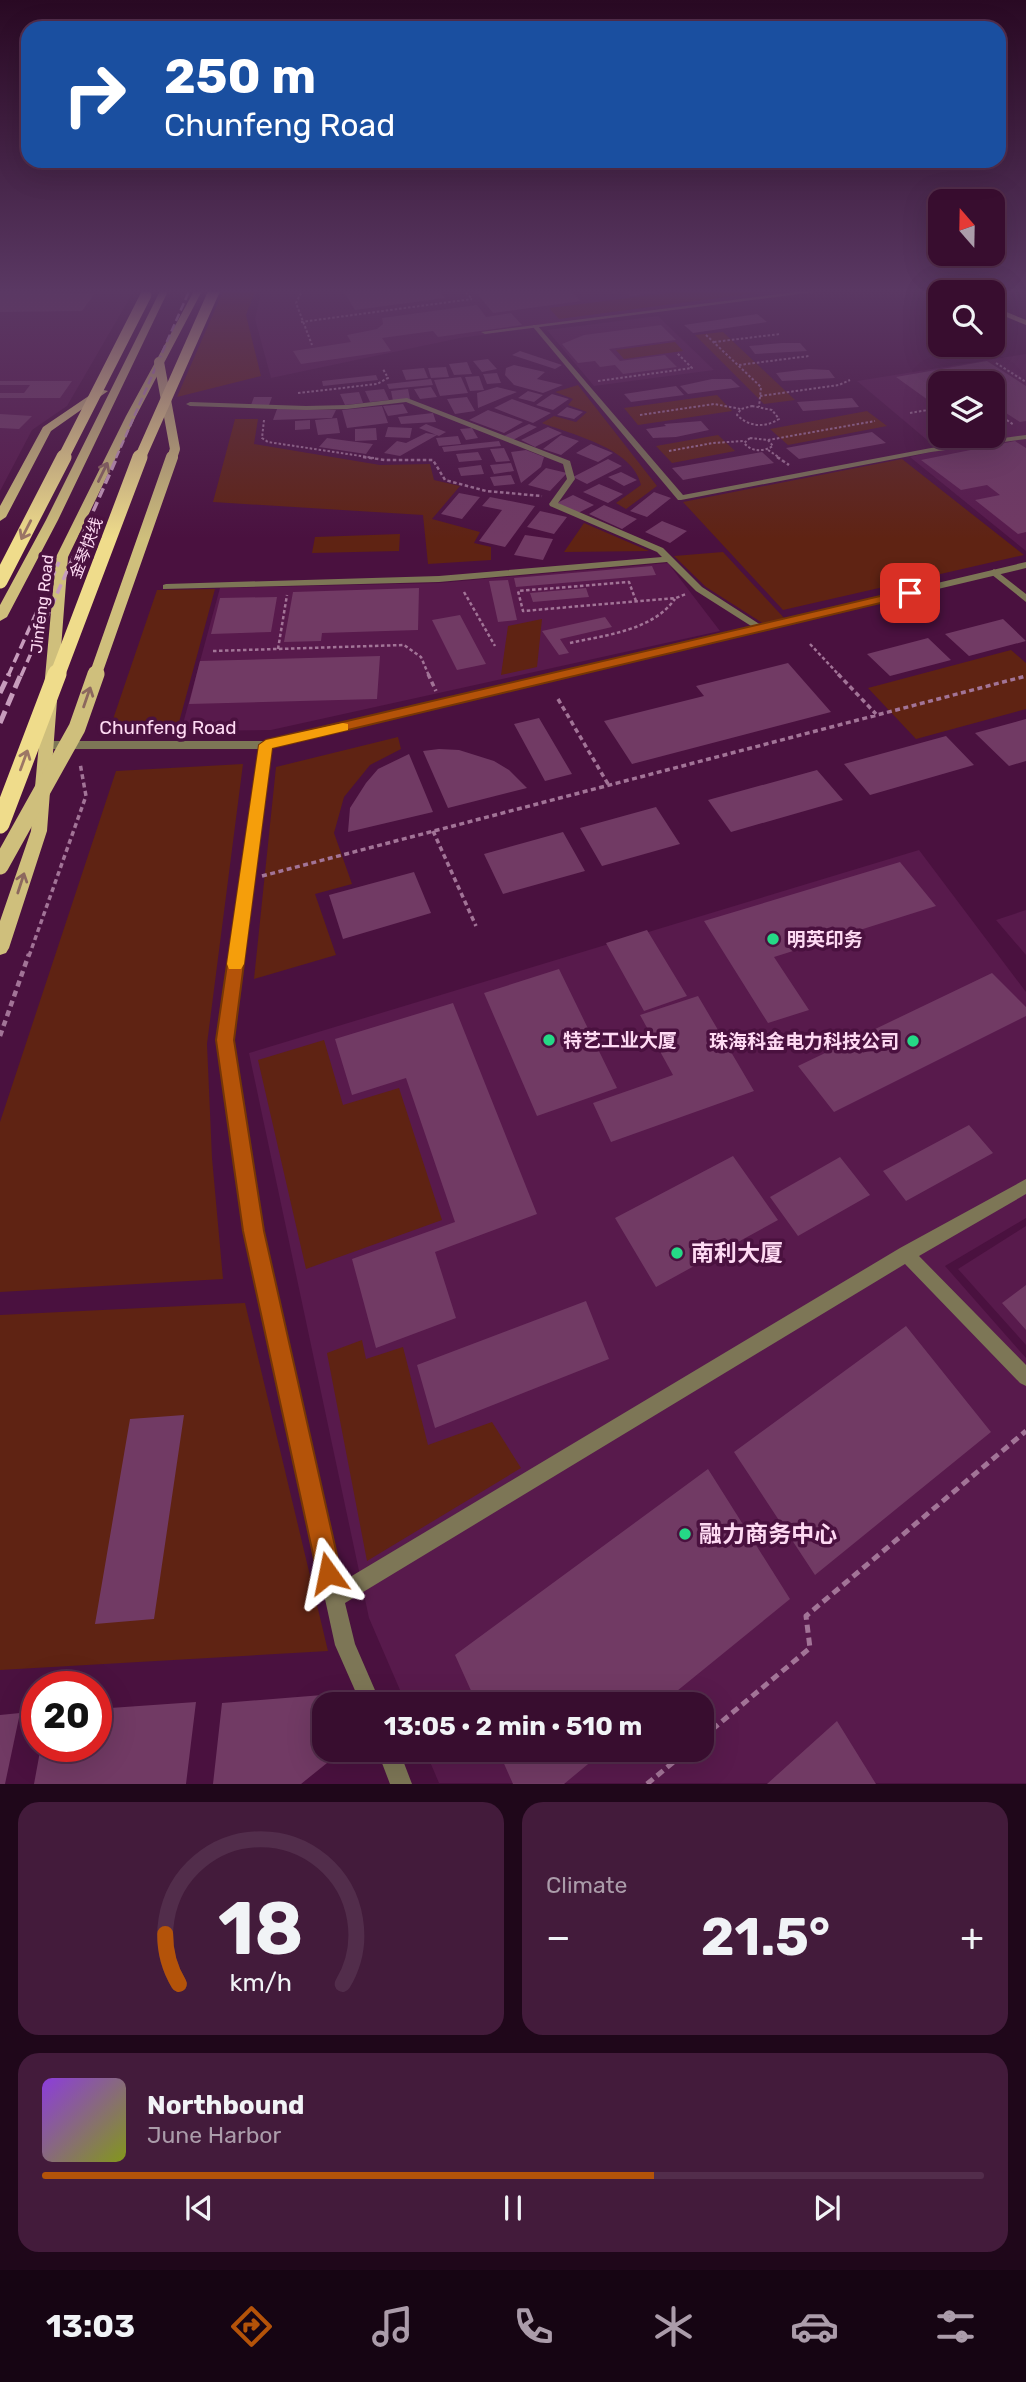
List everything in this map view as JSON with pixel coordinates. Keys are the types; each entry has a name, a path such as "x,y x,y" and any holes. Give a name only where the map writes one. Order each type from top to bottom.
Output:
{"highway":[{"path":"0,581 107,372"},
{"name":"金琴快线","path":"0,824 142,452 178,372"}],"main road":[{"name":"Jinfeng Road","path":"0,617 52,520 123,372"},
{"name":"Jinfeng Road","path":"0,947 38,831 62,557 154,372"},
{"path":"0,866 77,728 175,449 161,372"},
{"path":"0,517 47,429 120,379"}],"street":[{"name":"Chunfeng Road","path":"45,745 266,745 1026,565"}],"lane":[{"path":"576,372 681,499 932,450 1026,437"},
{"path":"190,404 267,408 347,407 407,400 567,463 570,479 553,504 660,550 699,589 762,629"},
{"path":"166,587 455,578 669,559"},
{"path":"994,572 1026,599"},
{"path":"266,745 225,1040 253,1231 345,1645 366,1692"},
{"path":"334,1598 906,1254 1026,1186"},
{"path":"906,1254 1026,1377"},
{"path":"393,1762 401,1783"}],"path":[{"path":"293,393 377,384 387,378 384,372"},
{"path":"585,383 662,372"},
{"path":"746,372 761,387 759,407"},
{"path":"1011,372 1026,382"},
{"path":"760,396 839,385 850,380"},
{"path":"640,415 713,404 741,409 759,407 776,412 779,419 767,425 747,423 738,418 741,409"},
{"path":"267,408 262,438 268,442 385,460 433,460 446,480 473,488 520,496 559,496"},
{"path":"910,413 928,410"},
{"path":"1005,419 1015,426"},
{"path":"669,451 713,443 744,441 755,437 768,440 875,421"},
{"path":"768,440 773,446 768,450"},
{"path":"744,441 744,445 750,449 776,453 800,475"},
{"path":"455,578 495,646"},
{"path":"636,601 629,582 518,591 523,611 676,598 699,589"},
{"path":"278,649 289,583"},
{"path":"570,643 632,628 661,614 676,598"},
{"path":"810,644 877,715"},
{"path":"213,651 404,645 421,657 443,704"},
{"path":"247,880 1026,676"},
{"path":"558,699 609,785"},
{"path":"433,831 475,926"},
{"path":"714,1728 810,1648 806,1616 1026,1431"},
{"path":"647,1783 673,1762"}],"shaded area":[{"path":"0,372 87,372 67,406 32,430 0,491"},
{"path":"188,372 260,372 261,376 177,397"},
{"path":"269,372 298,372 271,378"},
{"path":"582,372 697,372 594,386"},
{"path":"732,372 766,372 795,400 764,404"},
{"path":"928,372 928,441 857,381"},
{"path":"1005,372 1026,372 1026,551 910,457 939,450 937,448 1005,448"},
{"path":"578,385 657,486 626,509 616,503 641,485 636,472 627,461 585,438 542,423 554,416 576,422 587,412 568,405 573,399 555,392"},
{"path":"717,395 732,411 638,425 624,408"},
{"path":"867,411 887,426 788,445 770,429"},
{"path":"235,419 258,419 254,444 380,465 430,464 434,480 460,486 432,519 480,532 474,543 491,547 491,560 428,564 423,515 213,502"},
{"path":"718,435 735,451 672,463 656,446"},
{"path":"902,459 1024,555 783,610 683,502"},
{"path":"584,523 649,551 564,552"},
{"path":"400,534 399,551 312,553 315,537"},
{"path":"723,552 785,619 764,624 706,587 674,556"},
{"path":"668,563 720,631 271,730 181,731 220,588 439,583"},
{"path":"215,589 178,726 110,728 157,590"},
{"path":"542,619 537,667 501,675 508,626"},
{"path":"1011,650 1026,663 1026,709 916,739 868,688"},
{"path":"398,737 401,749 370,765 344,797 334,833 352,884 315,894 336,955 254,979 276,767"},
{"path":"243,764 207,1044 212,1158 223,1279 0,1292 0,1122 116,771"},
{"path":"919,850 1026,992 1026,1218 945,1266 1026,1358 1026,1783 439,1783 430,1762 714,1762 714,1692 401,1692 369,1618 249,1053"},
{"path":"1026,910 1026,955 996,920"},
{"path":"324,1040 343,1105 399,1088 442,1220 306,1269 258,1060"},
{"path":"1026,1226 1026,1345 958,1269"},
{"path":"245,1303 328,1651 0,1670 0,1315"},
{"path":"362,1340 366,1359 403,1347 428,1445 492,1422 521,1468 367,1561 327,1353"}],"building":[{"path":"403,372 426,372 428,378 406,380"},
{"path":"429,372 448,372 449,377 431,378"},
{"path":"453,372 472,374 454,375"},
{"path":"505,372 545,372 537,379 563,385 543,393 514,385"},
{"path":"831,372 835,378 782,381 776,373"},
{"path":"928,372 928,400 896,377"},
{"path":"497,373 501,383 487,384 483,374"},
{"path":"1005,373 1026,386 1026,421 1020,422 1005,412"},
{"path":"376,375 378,380 323,386 322,381"},
{"path":"479,376 484,390 470,391 465,377"},
{"path":"461,377 468,393 440,396 434,380"},
{"path":"431,379 433,385 389,389 387,384"},
{"path":"712,379 731,379 740,387 688,394 680,386"},
{"path":"0,381 72,381 60,398 0,398 0,393 24,393 30,385 0,385"},
{"path":"676,386 684,395 631,402 624,394"},
{"path":"431,387 437,397 420,399 414,389"},
{"path":"497,387 517,392 478,408 477,393"},
{"path":"384,389 389,400 370,402 365,391"},
{"path":"408,389 410,399 393,401 391,391"},
{"path":"528,391 543,395 534,402 518,398"},
{"path":"359,392 363,403 345,405 340,394"},
{"path":"552,394 569,399 553,410 536,405"},
{"path":"254,397 272,397 269,405 251,405"},
{"path":"467,397 475,411 455,414 447,399"},
{"path":"852,398 859,407 803,411 797,402"},
{"path":"512,399 551,413 533,423 494,408"},
{"path":"403,404 408,413 388,416 383,406"},
{"path":"382,406 388,423 347,428 342,410"},
{"path":"567,407 583,412 574,419 557,415"},
{"path":"277,409 336,410 332,418 273,420"},
{"path":"488,410 523,422 504,433 469,420"},
{"path":"433,413 436,422 401,424 398,417"},
{"path":"0,414 32,416 19,429 0,428"},
{"path":"337,418 340,433 318,435 315,420"},
{"path":"310,420 310,429 295,430 295,421"},
{"path":"701,421 709,430 676,437 653,438 646,429 666,426 664,424"},
{"path":"426,424 446,432 439,436 419,428"},
{"path":"529,424 537,427 513,440 504,436"},
{"path":"388,427 412,428 410,438 385,437"},
{"path":"548,427 562,433 535,447 521,440"},
{"path":"376,428 377,440 355,441 355,429"},
{"path":"472,428 478,438 466,440 460,429"},
{"path":"872,432 886,443 799,459 786,448"},
{"path":"426,433 437,435 400,456 384,453 397,441 406,443"},
{"path":"561,435 579,441 561,455 543,449"},
{"path":"458,436 461,444 439,446 436,438"},
{"path":"327,438 373,444 366,454 319,447"},
{"path":"499,441 501,446 444,452 442,447"},
{"path":"1015,441 1026,448 1026,532 1018,534 975,500 1000,495 987,485 961,490 921,460 980,448 1005,448 1005,443"},
{"path":"591,444 613,453 598,462 576,453"},
{"path":"504,448 510,461 496,462 490,449"},
{"path":"526,450 544,457 541,467 521,483 511,452"},
{"path":"478,452 482,460 459,462 456,454"},
{"path":"762,452 774,463 683,480 672,468"},
{"path":"608,459 622,466 587,484 573,477"},
{"path":"511,463 514,471 494,474 490,465"},
{"path":"481,465 484,474 461,476 458,468"},
{"path":"546,468 567,473 550,491 528,485"},
{"path":"621,472 637,480 624,486 608,477"},
{"path":"511,475 515,484 494,486 490,477"},
{"path":"599,484 623,494 608,503 583,492"},
{"path":"654,492 671,498 647,517 630,511"},
{"path":"459,493 480,497 462,519 441,514"},
{"path":"573,495 594,505 578,513 557,503"},
{"path":"490,497 535,506 505,547 479,541 502,510 482,506"},
{"path":"604,505 637,519 622,529 589,514"},
{"path":"540,511 567,517 554,534 527,527"},
{"path":"662,521 687,531 670,543 645,532"},
{"path":"525,535 553,539 543,560 514,555"},
{"path":"652,566 656,575 516,587 514,578"},
{"path":"508,580 517,620 498,622 489,581"},
{"path":"419,588 418,630 322,633 321,641 284,642 293,592"},
{"path":"586,588 589,597 533,602 530,593"},
{"path":"277,597 271,632 211,634 220,598"},
{"path":"460,615 486,664 457,670 432,620"},
{"path":"605,617 612,627 560,639 569,653 559,655 542,631"},
{"path":"1003,619 1026,641 969,656 945,634"},
{"path":"928,638 951,660 890,676 867,654"},
{"path":"380,656 377,699 189,704 200,661"},
{"path":"788,663 831,712 632,764 604,721 704,696 696,686"},
{"path":"539,718 572,774 545,781 514,724"},
{"path":"1026,719 1026,761 1009,766 975,733"},
{"path":"946,736 974,765 870,795 844,764"},
{"path":"459,750 494,761 509,770 527,788 448,808 423,751"},
{"path":"409,754 433,812 348,832 350,808 366,783 378,769"},
{"path":"817,770 843,800 731,832 708,800"},
{"path":"656,807 680,844 602,866 580,828"},
{"path":"563,832 585,871 503,894 484,854"},
{"name":"明英印务","path":"900,862 936,906 774,957 809,1010 768,1023 704,921"},
{"path":"414,872 431,913 343,939 329,895"},
{"path":"647,930 687,996 644,1011 606,943"},
{"name":"特艺工业大厦","path":"559,969 617,1088 537,1116 484,993"},
{"name":"珠海科金电力科技公司","path":"992,973 1026,1007 1026,1016 834,1112 798,1066"},
{"path":"698,996 754,1091 611,1142 593,1103 673,1075 640,1015"},
{"path":"453,1003 537,1214 435,1252 456,1318 376,1348 352,1259 455,1222 406,1078 352,1095 335,1039"},
{"path":"969,1125 993,1153 906,1201 883,1171"},
{"name":"南利大厦","path":"733,1156 778,1220 656,1287 615,1218"},
{"path":"840,1157 870,1195 798,1236 770,1197"},
{"path":"1026,1285 1026,1330 1002,1303"},
{"path":"586,1301 609,1359 435,1428 417,1365"},
{"path":"906,1326 991,1432 815,1575 734,1452"},
{"path":"184,1415 154,1619 95,1624 130,1419"},
{"name":"融力商务中心","path":"708,1469 790,1599 676,1692 472,1692 455,1655"},
{"path":"312,1696 312,1762 328,1762 301,1784 213,1784 222,1703"},
{"path":"196,1702 186,1784 34,1784 38,1762 112,1762 112,1708"},
{"path":"20,1713 5,1784 0,1784 0,1715"},
{"path":"837,1721 876,1784 767,1784"},
{"path":"503,1762 591,1762 564,1784 513,1784"}],"railway":[{"path":"116,458 154,372"},
{"path":"21,676 117,457"},
{"path":"8,676 59,562"},
{"path":"0,693 9,674"},
{"path":"0,723 21,674"}],"slow traffic":[{"path":"235,964 266,745 343,727"}],"place":[{"name":"明英印务","path":"773,939"},
{"name":"特艺工业大厦","path":"549,1040"},
{"name":"珠海科金电力科技公司","path":"913,1041"},
{"name":"南利大厦","path":"677,1253"},
{"name":"融力商务中心","path":"685,1534"}],"route":[{"path":"328,1573 253,1231 225,1040 266,745 611,666 910,593"}]}
